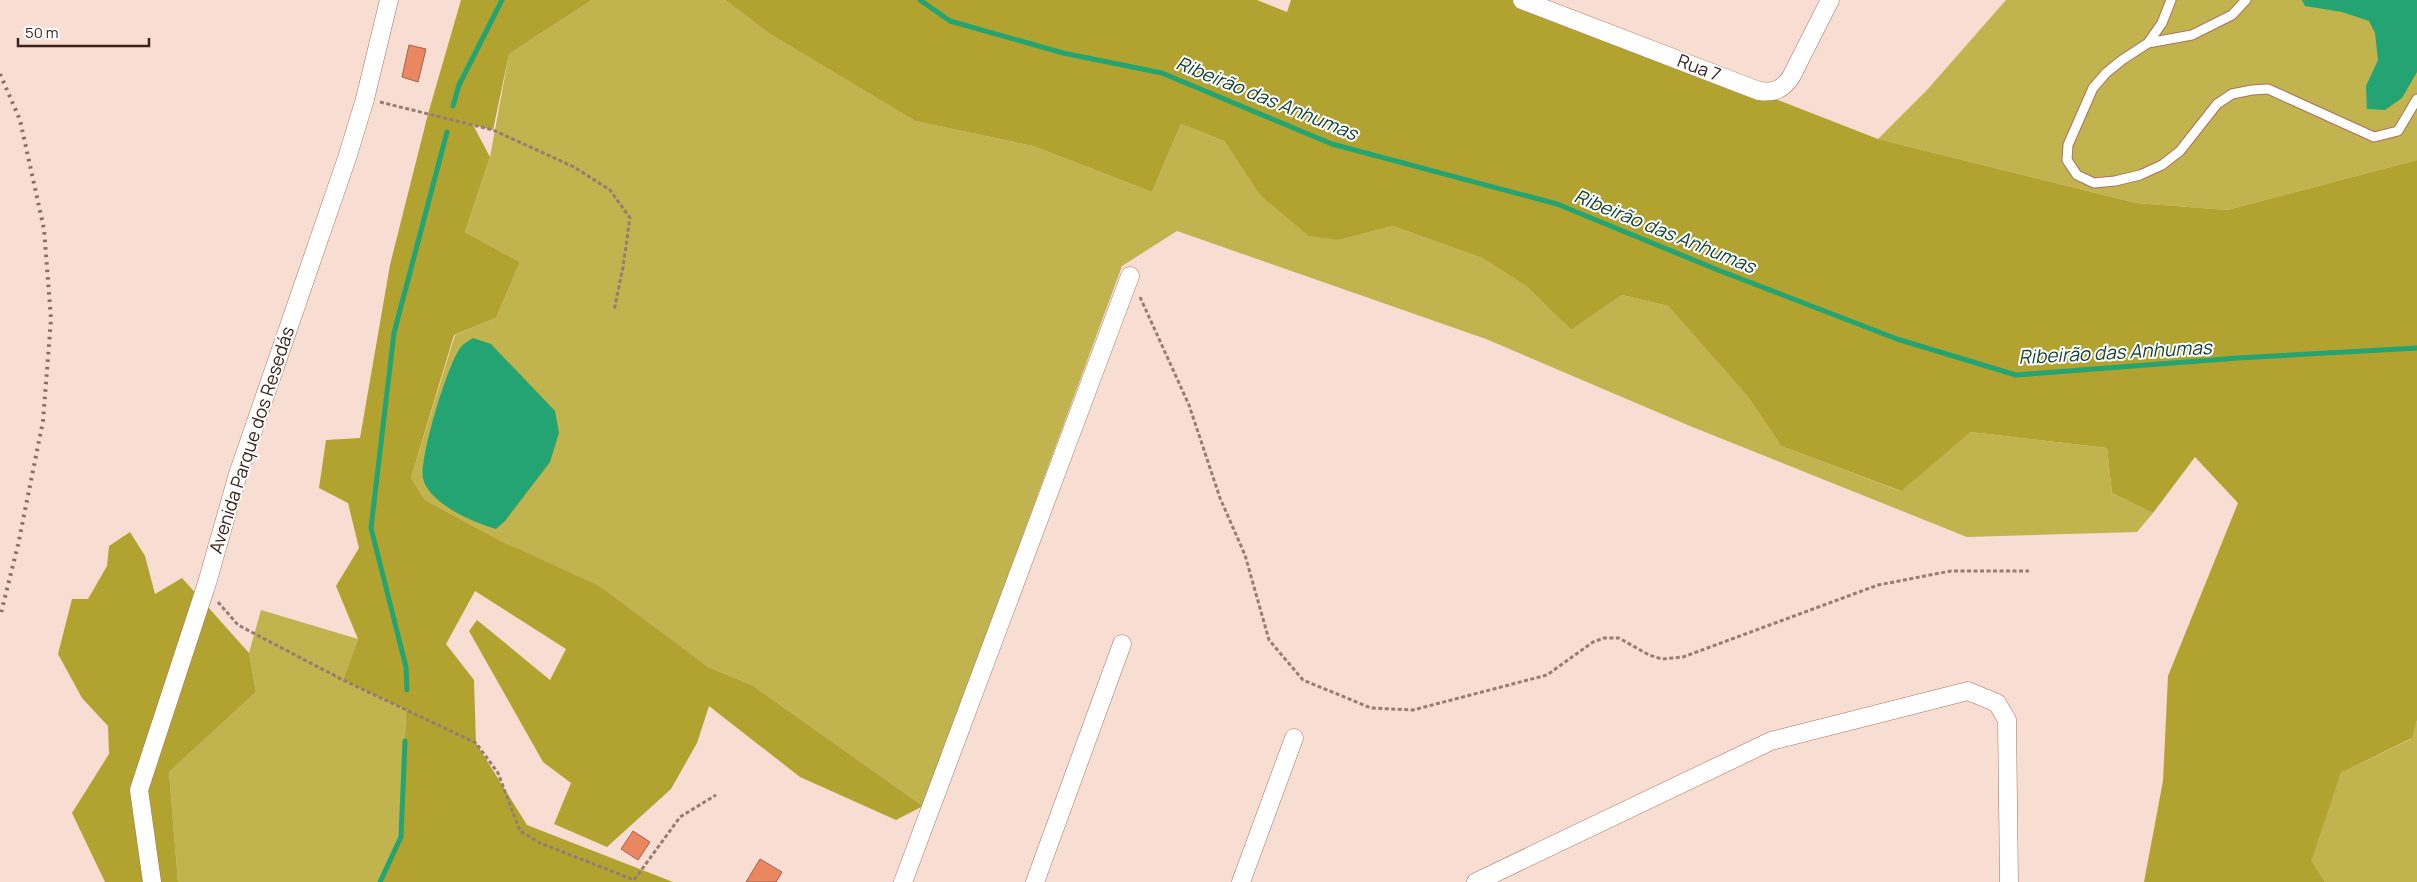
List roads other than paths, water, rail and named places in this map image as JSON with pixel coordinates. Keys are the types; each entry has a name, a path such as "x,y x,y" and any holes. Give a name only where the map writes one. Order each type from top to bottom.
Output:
{"street":[{"name":"Avenida Parque dos Resedás","path":"152,882 139,790 207,583 238,474 365,99 389,0"},
{"name":"Rua 7","path":"1522,0 1759,91 1770,93 1783,88 1792,77 1830,0"},
{"path":"903,882 1130,276"},
{"path":"1035,882 1122,644"},
{"path":"1476,882 1771,741 1968,691 1996,703 2007,720 2009,882"},
{"path":"1242,882 1294,738"}],"lane":[{"path":"2171,0 2162,23 2148,43 2106,73 2094,88 2077,122 2068,145 2067,160 2077,174 2094,183 2115,181 2140,175 2162,165 2180,151 2217,104 2232,94 2268,90 2374,137 2398,131 2417,99"},
{"path":"2148,43 2192,35 2232,15 2246,0"}],"waterway":[{"path":"453,106 459,85 502,0"},
{"name":"Ribeirão das Anhumas","path":"920,0 950,21 1063,53 1162,73 1332,144 1557,204 1718,270 1897,339 2016,375 2238,358 2417,348"},
{"path":"407,690 406,667 371,528 394,333 447,132"},
{"path":"380,882 401,837 405,741"}],"railway":[{"path":"0,74 20,120 44,229 51,319 43,421 18,545 0,617"}]}
